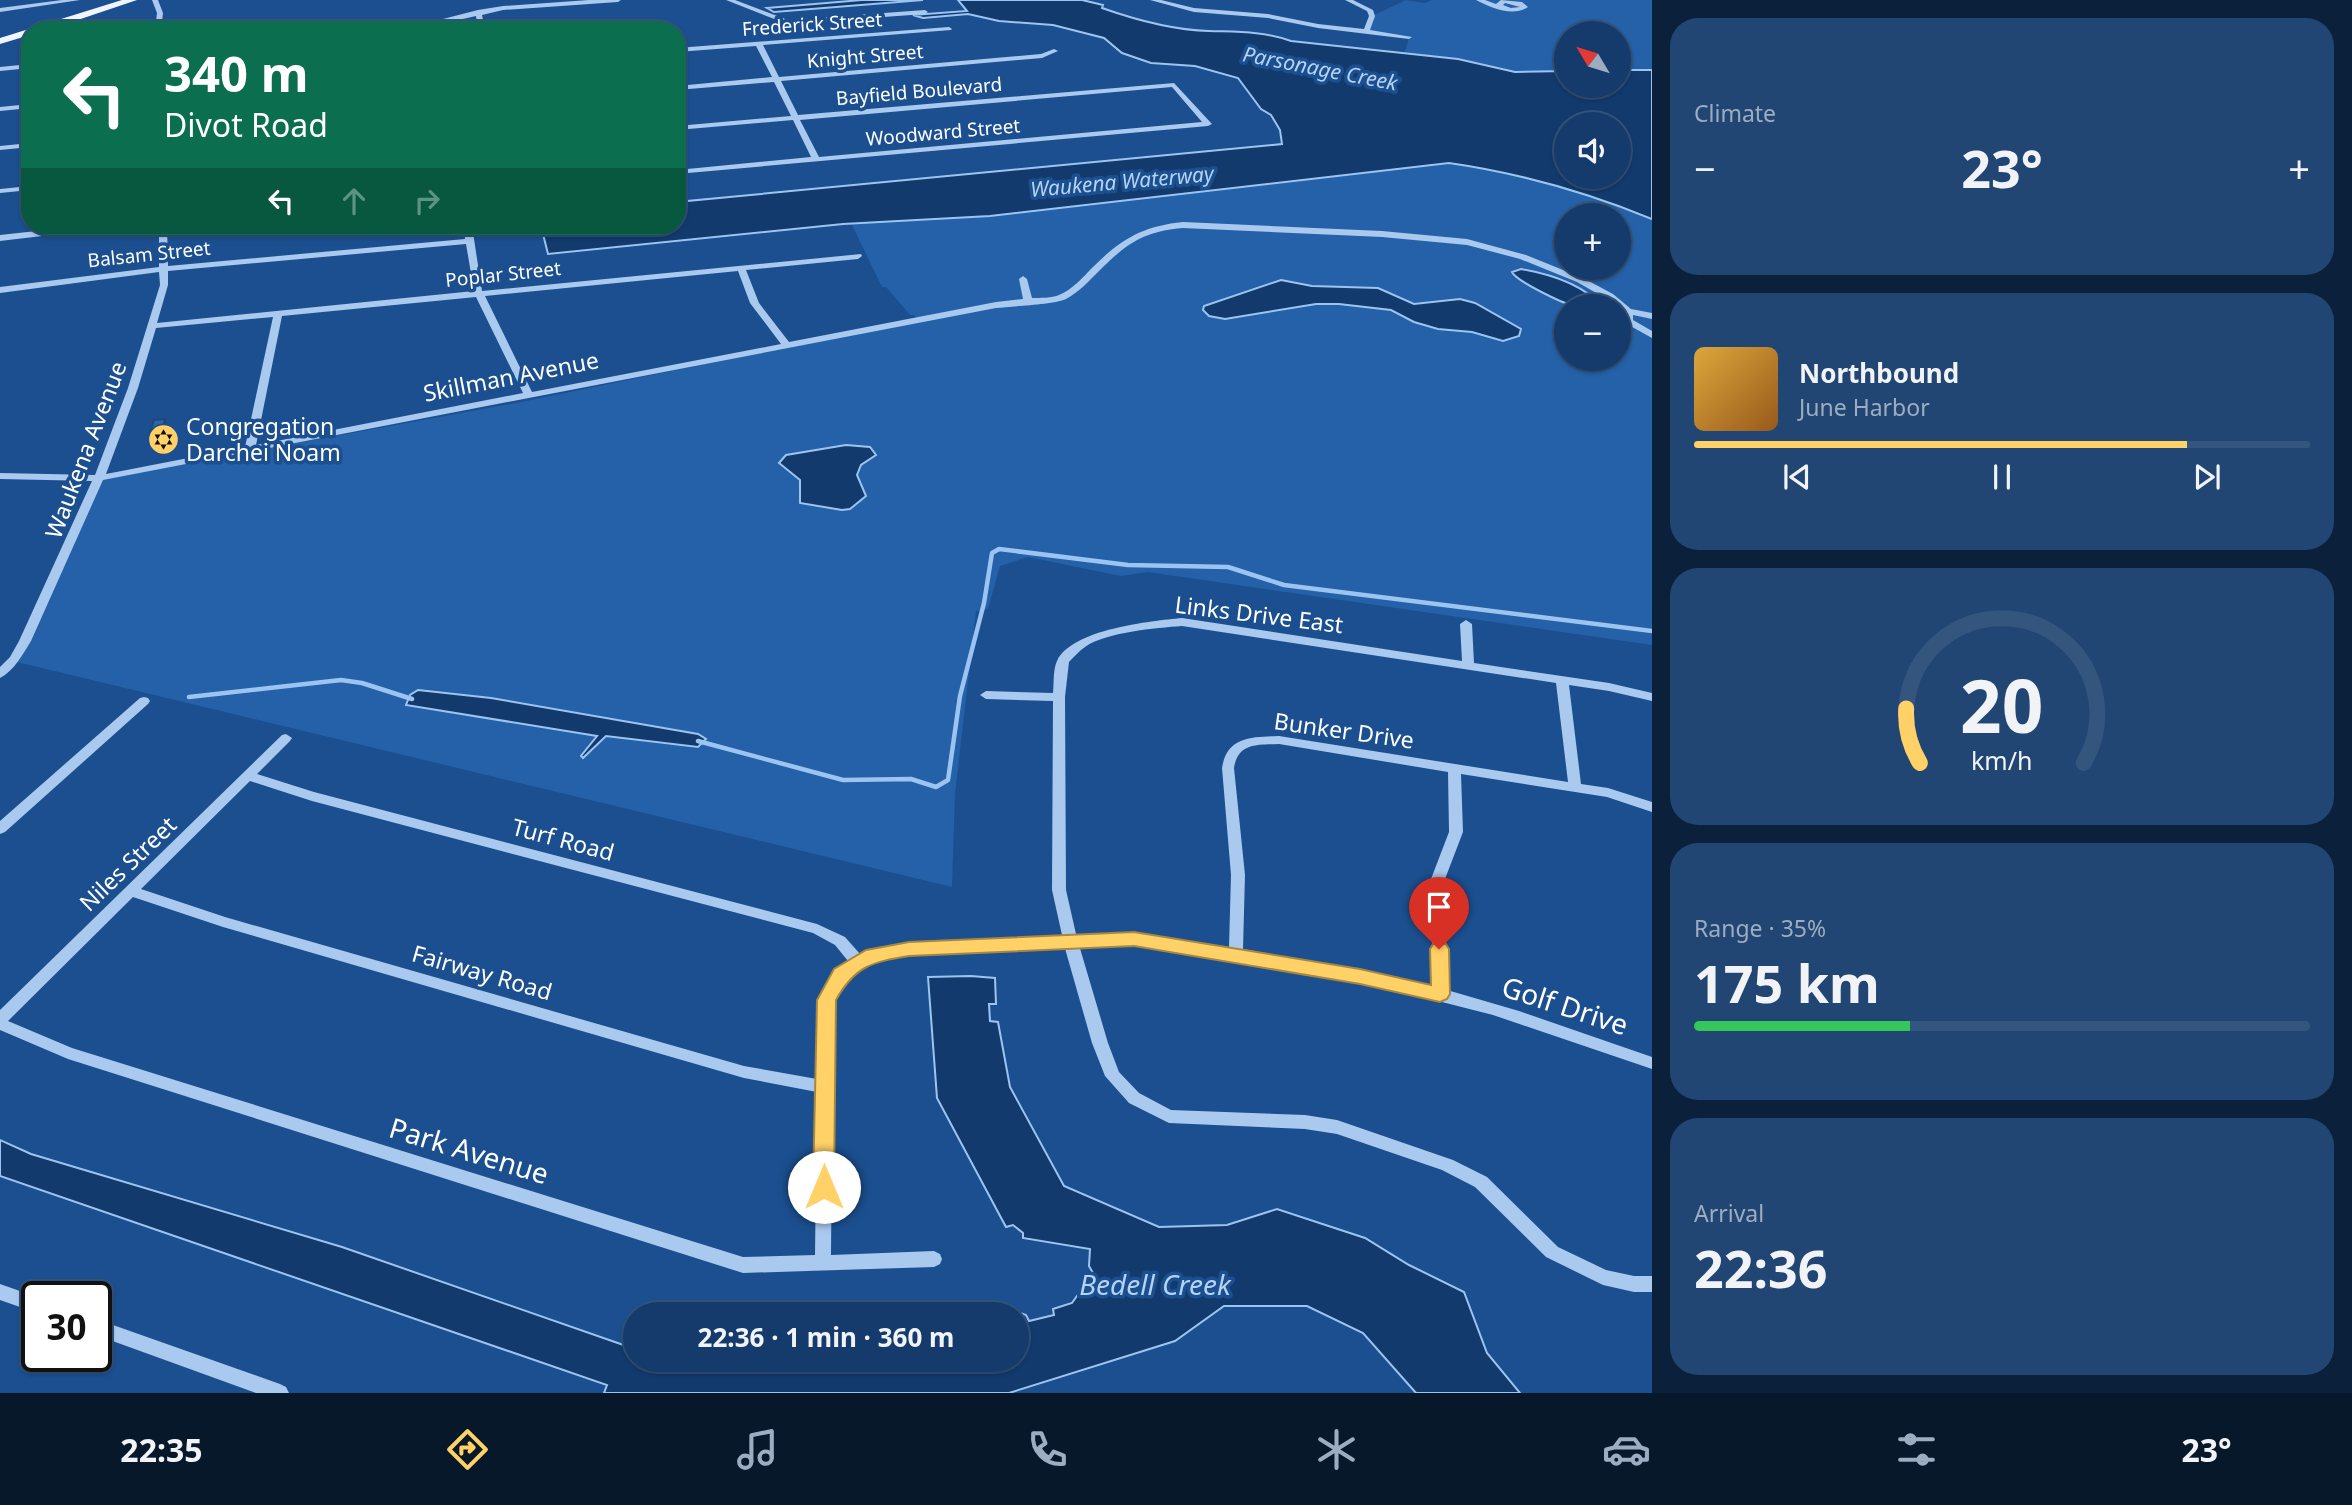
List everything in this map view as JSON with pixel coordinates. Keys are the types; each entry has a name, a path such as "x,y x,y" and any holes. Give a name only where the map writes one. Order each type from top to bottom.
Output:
{"main road":[{"path":"66,21 132,0"},
{"path":"0,41 21,35"}],"street":[{"path":"11,0 11,9"},
{"path":"0,10 77,0"},
{"path":"155,0 160,13 159,21"},
{"path":"498,0 511,7"},
{"path":"440,21 511,7 618,0"},
{"path":"729,0 787,22 925,12"},
{"path":"1153,0 1171,2 1194,10 1268,16 1409,37"},
{"path":"1348,0 1370,10 1372,16 1366,32"},
{"path":"1479,0 1520,3 1525,8 1533,1"},
{"path":"1491,0 1506,3"},
{"path":"478,12 480,21"},
{"name":"Frederick Street","path":"686,49 949,29"},
{"path":"759,44 816,159"},
{"name":"Knight Street","path":"686,87 1042,56 1054,51"},
{"path":"0,69 21,67"},
{"name":"Bayfield Boulevard","path":"686,127 1174,85 1205,120"},
{"path":"0,109 21,107"},
{"name":"Woodward Street","path":"686,171 1208,124 1205,120"},
{"path":"0,148 21,146"},
{"path":"0,191 21,189"},
{"name":"Skillman Avenue","path":"0,476 99,478 787,346 1028,301 1061,298 1080,285 1113,252 1140,234 1160,227 1183,225 1370,233 1467,242 1523,257 1580,280 1605,294"},
{"path":"0,238 25,235"},
{"name":"Waukena Avenue","path":"0,674 14,659 25,641 99,478 133,388 164,285 163,235"},
{"path":"469,235 476,287 529,395"},
{"name":"Balsam Street","path":"0,290 164,270 470,241"},
{"name":"Poplar Street","path":"152,326 858,256"},
{"path":"741,268 755,303 787,346"},
{"path":"1023,279 1028,301"},
{"path":"1631,312 1652,316"},
{"path":"250,449 278,314"},
{"name":"Skillman Avenue","path":"1631,323 1652,335"},
{"name":"Links Drive East","path":"1652,697 1562,680 1182,622 1141,626 1082,643 1063,661 1059,697 1059,890 1070,940 1100,1043 1113,1076 1133,1098 1168,1116 1188,1119 1304,1122 1337,1127 1447,1165 1481,1182 1552,1252 1603,1277 1634,1284 1652,1284"},
{"path":"1466,624 1468,666"},
{"path":"1562,680 1575,789"},
{"path":"986,695 1059,697"},
{"path":"0,829 144,701"},
{"name":"Niles Street","path":"0,1022 286,738"},
{"name":"Bunker Drive","path":"1236,954 1238,875 1228,760 1234,748 1253,741 1279,740 1608,793 1652,807"},
{"path":"1440,994 1438,879 1439,864 1450,850 1456,833 1454,769"},
{"name":"Turf Road","path":"247,776 312,796 817,929 840,941 858,962"},
{"name":"Fairway Road","path":"131,891 223,922 744,1072 824,1087"},
{"name":"Golf Drive","path":"823,1261 826,1000 841,974 872,955 898,950 1134,939 1236,954 1385,981 1440,994 1531,1020 1652,1063"},
{"name":"Park Avenue","path":"0,1022 68,1053 743,1265 934,1259"},
{"path":"0,1292 21,1300"},
{"path":"112,1333 279,1393"}],"shaded area":[{"path":"1406,0 1425,3 1432,0 1652,0 1652,70 1631,70 1631,21 1554,21 1554,71 1515,72 1458,59 1404,54 1409,38 1366,32 1372,16"},
{"path":"1448,160 1540,171 1554,177 1554,189 1585,189 1620,203 1554,203 1554,280 1631,280 1631,208 1652,216 1652,645 1148,572 1121,576 1028,557 1000,566 988,609 976,611 955,794 952,887 17,662 101,479 521,402 919,320 910,315 886,287 882,287 851,223","holes":["418,690 491,698 698,734 706,739 673,745 606,736 594,746 587,746 597,736 426,708"]}],"water":[{"path":"862,0 923,0 774,12 767,8"},
{"path":"958,0 1082,0 1103,5 1102,8 1128,17 1182,29 1260,34 1291,41 1458,59 1515,72 1554,71 1554,98 1631,98 1631,70 1652,70 1652,219 1631,211 1631,203 1610,203 1565,189 1631,189 1631,112 1554,112 1554,186 1501,172 1449,163 990,216 843,224 548,254 543,235 686,235 686,201 1282,144 1280,130 1271,115 1261,109 1238,78 1195,66 1151,63 1122,53 1104,38 1053,25 999,21 968,14 923,18 913,15 967,11"},
{"path":"1521,269 1543,274 1554,278 1554,280 1565,281 1588,294 1554,294 1554,298 1522,281 1512,272"},
{"path":"1281,280 1312,286 1378,288 1414,304 1460,299 1475,303 1521,329 1519,336 1503,341 1472,332 1438,329 1414,322 1391,310 1339,304 1316,304 1225,319 1209,316 1203,310 1204,306"},
{"path":"846,445 870,447 876,455 861,465 857,475 866,496 850,509 842,510 800,503 800,480 779,463 786,455"},
{"path":"418,690 491,698 698,734 706,739 698,747 606,736 583,758 581,756 597,736 406,705 410,695"},
{"name":"Bedell Creek","path":"928,977 995,978 996,1004 989,1004 990,1021 998,1022 1010,1087 1064,1186 1159,1227 1227,1225 1277,1209 1365,1238 1409,1265 1464,1292 1487,1353 1520,1393 1416,1393 1363,1333 1307,1306 1224,1306 1175,1341 1009,1393 604,1393 607,1385 0,1176 0,1140 31,1154 342,1247 623,1345 623,1372 1029,1372 1029,1321 1054,1315 1053,1309 1072,1303 1079,1293 1092,1289 1097,1280 1089,1266 1090,1249 1023,1238 1023,1233 1013,1225 1006,1227 937,1098"}],"building":[{"path":"165,419 162,432 150,433 154,420"}],"waterway":[{"path":"698,741 843,780 911,779 936,787 948,780 960,696 984,603 992,553 999,549 1128,565 1228,567 1284,585 1652,631"},
{"path":"189,697 341,680 362,683 412,699"}],"place":[{"name":"Congregation Darchei Noam","path":"163,440"}],"route":[{"path":"824,1187 826,1000 831,987 847,968 872,955 909,949 1134,939 1166,942 1360,976 1440,994 1439,949"}],"water label":[{"name":"Parsonage Creek","path":"1320,69"},
{"name":"Waukena Waterway","path":"1122,182"}]}
